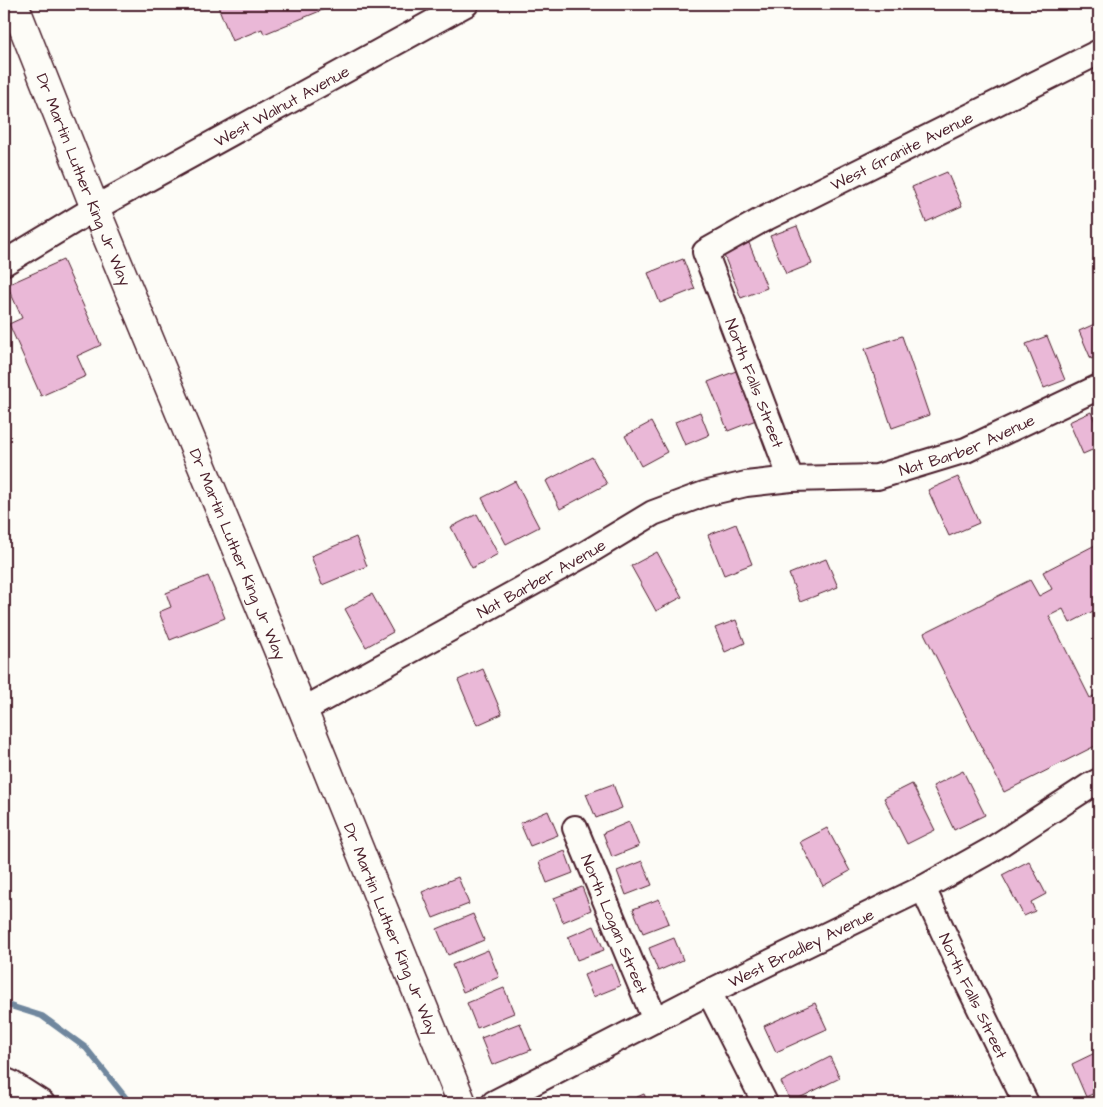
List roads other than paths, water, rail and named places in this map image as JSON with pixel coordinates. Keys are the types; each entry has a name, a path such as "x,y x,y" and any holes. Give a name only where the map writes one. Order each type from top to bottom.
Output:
{"main road":[{"name":"Dr Martin Luther King Jr Way","path":"14,4 95,208 303,710 462,1103"}],"street":[{"name":"West Walnut Avenue","path":"4,263 95,208 466,4"},
{"name":"West Granite Avenue","path":"705,252 760,221 1099,52"},
{"name":"North Falls Street","path":"705,252 791,479"},
{"name":"Nat Barber Avenue","path":"303,710 586,554 653,513 704,494 746,484 791,479 877,477 966,450 1099,387"},
{"name":"West Bradley Avenue","path":"494,1103 709,992 923,888 991,850 1099,781"},
{"name":"North Logan Street","path":"575,828 655,1020"},
{"name":"North Falls Street","path":"923,888 1026,1103"},
{"path":"709,992 765,1103"},
{"path":"4,1080 42,1103"}],"waterway":[{"path":"4,1004 42,1016 86,1048 130,1103"}]}
